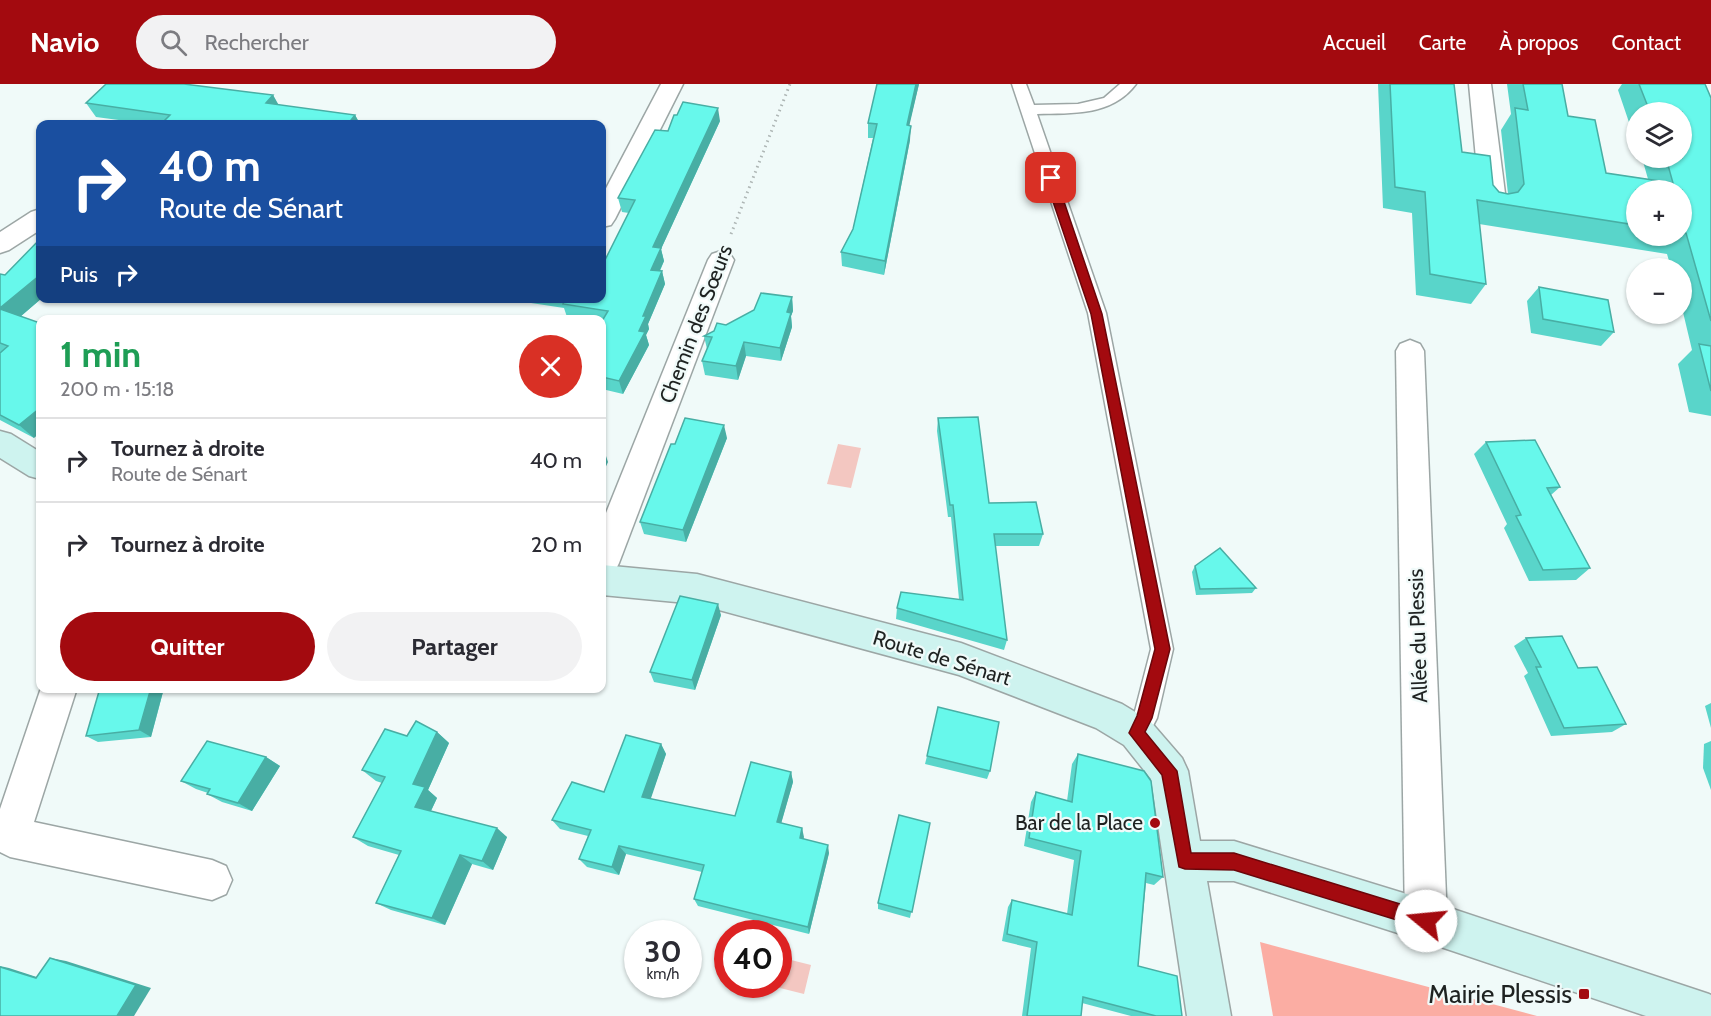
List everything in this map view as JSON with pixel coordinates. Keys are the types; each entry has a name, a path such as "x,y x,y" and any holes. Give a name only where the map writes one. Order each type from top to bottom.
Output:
{"street":[{"path":"606,211 672,84"},
{"path":"1480,84 1494,206"},
{"path":"0,244 36,221"},
{"name":"Chemin des Sœurs","path":"606,553 721,260"},
{"name":"Allée du Plessis","path":"1410,351 1426,921"},
{"path":"0,443 36,464"},
{"name":"Route de Sénart","path":"606,580 697,589 961,660 1109,716 1137,733 1169,771 1209,1016"},
{"path":"57,693 5,838 212,880"},
{"path":"1185,861 1234,861 1426,921 1709,1016"}],"lane":[{"path":"1019,84 1097,314 1162,649 1144,718 1137,733"},
{"path":"1028,110 1078,108 1109,102 1130,84"}],"path":[{"name":"Chemin des Sœurs","path":"721,260 790,84"}],"shaded area":[{"path":"838,444 861,448 851,488 827,484"},
{"path":"1260,942 1537,1016 1273,1016"},
{"path":"792,960 811,965 804,994 792,991"}],"building":[{"path":"106,84 184,84 273,95 266,103 355,115 351,120 165,120 170,115 86,103"},
{"path":"877,84 916,84 907,125 911,126 885,261 841,252 853,229 877,124 868,123"},
{"path":"1390,84 1454,84 1462,152 1490,156 1493,185 1499,192 1508,194 1518,192 1524,184 1515,108 1528,110 1523,84 1562,84 1568,116 1595,120 1606,173 1653,180 1626,180 1626,223 1477,200 1486,284 1430,274 1425,192 1395,187"},
{"path":"1639,84 1705,84 1711,98 1711,321 1690,246 1692,246 1692,180 1672,180 1669,168 1692,168 1692,102 1646,102"},
{"path":"683,102 718,108 653,247 661,248 651,270 662,271 643,316 646,316 639,331 645,332 619,381 606,378 606,315 608,311 563,304 606,303 606,258 635,200 618,198 655,130 668,131 674,115 677,115"},
{"path":"36,243 36,278 0,308 0,274 5,275"},
{"path":"1539,287 1608,300 1614,332 1543,319"},
{"path":"761,293 792,297 787,312 791,313 780,348 744,342 736,366 702,361 712,337 704,336 714,331 717,323 726,325 754,310"},
{"path":"0,309 36,322 36,411 19,425 0,415 0,353 8,346 0,343"},
{"path":"1699,344 1711,346 1711,391"},
{"path":"978,417 989,503 1036,502 1043,534 994,534 1007,640 897,608 901,592 963,600 953,505 950,505 938,418"},
{"path":"685,418 724,425 683,530 640,522 671,444 675,444"},
{"path":"1535,440 1560,487 1547,488 1590,568 1543,570 1516,516 1521,515 1486,442"},
{"path":"1220,548 1256,588 1200,589 1195,566"},
{"path":"680,596 718,604 692,680 650,672"},
{"path":"1562,636 1578,668 1597,667 1626,724 1564,728 1536,667 1541,667 1526,638"},
{"path":"99,693 150,693 139,730 86,736"},
{"path":"938,707 999,722 990,771 927,756"},
{"path":"416,721 437,732 413,784 425,787 415,807 497,828 482,861 460,855 432,918 376,903 401,851 353,837 385,777 362,770 385,729 407,736"},
{"path":"626,735 661,744 642,797 735,816 751,762 791,772 777,822 802,828 800,838 828,845 808,927 792,923 792,920 780,920 694,899 704,865 619,846 612,867 579,859 591,830 552,820 572,782 604,792"},
{"path":"207,741 266,757 238,803 207,794 210,789 181,781"},
{"path":"1078,754 1144,771 1151,781 1163,877 1146,873 1138,966 1177,976 1182,1016 1156,1016 1083,997 1081,1016 1027,1016 1037,942 1007,934 1012,900 1072,915 1081,851 1029,838 1036,792 1072,802"},
{"path":"899,815 930,823 912,912 878,903"},
{"path":"50,958 136,985 117,1016 0,1016 0,967 36,978"}],"place":[{"name":"Bar de la Place","path":"1155,823"},
{"name":"Mairie Plessis","path":"1584,994"}],"route":[{"path":"1051,178 1097,314 1162,649 1144,718 1137,733 1169,771 1185,861 1234,861 1426,921"}]}
